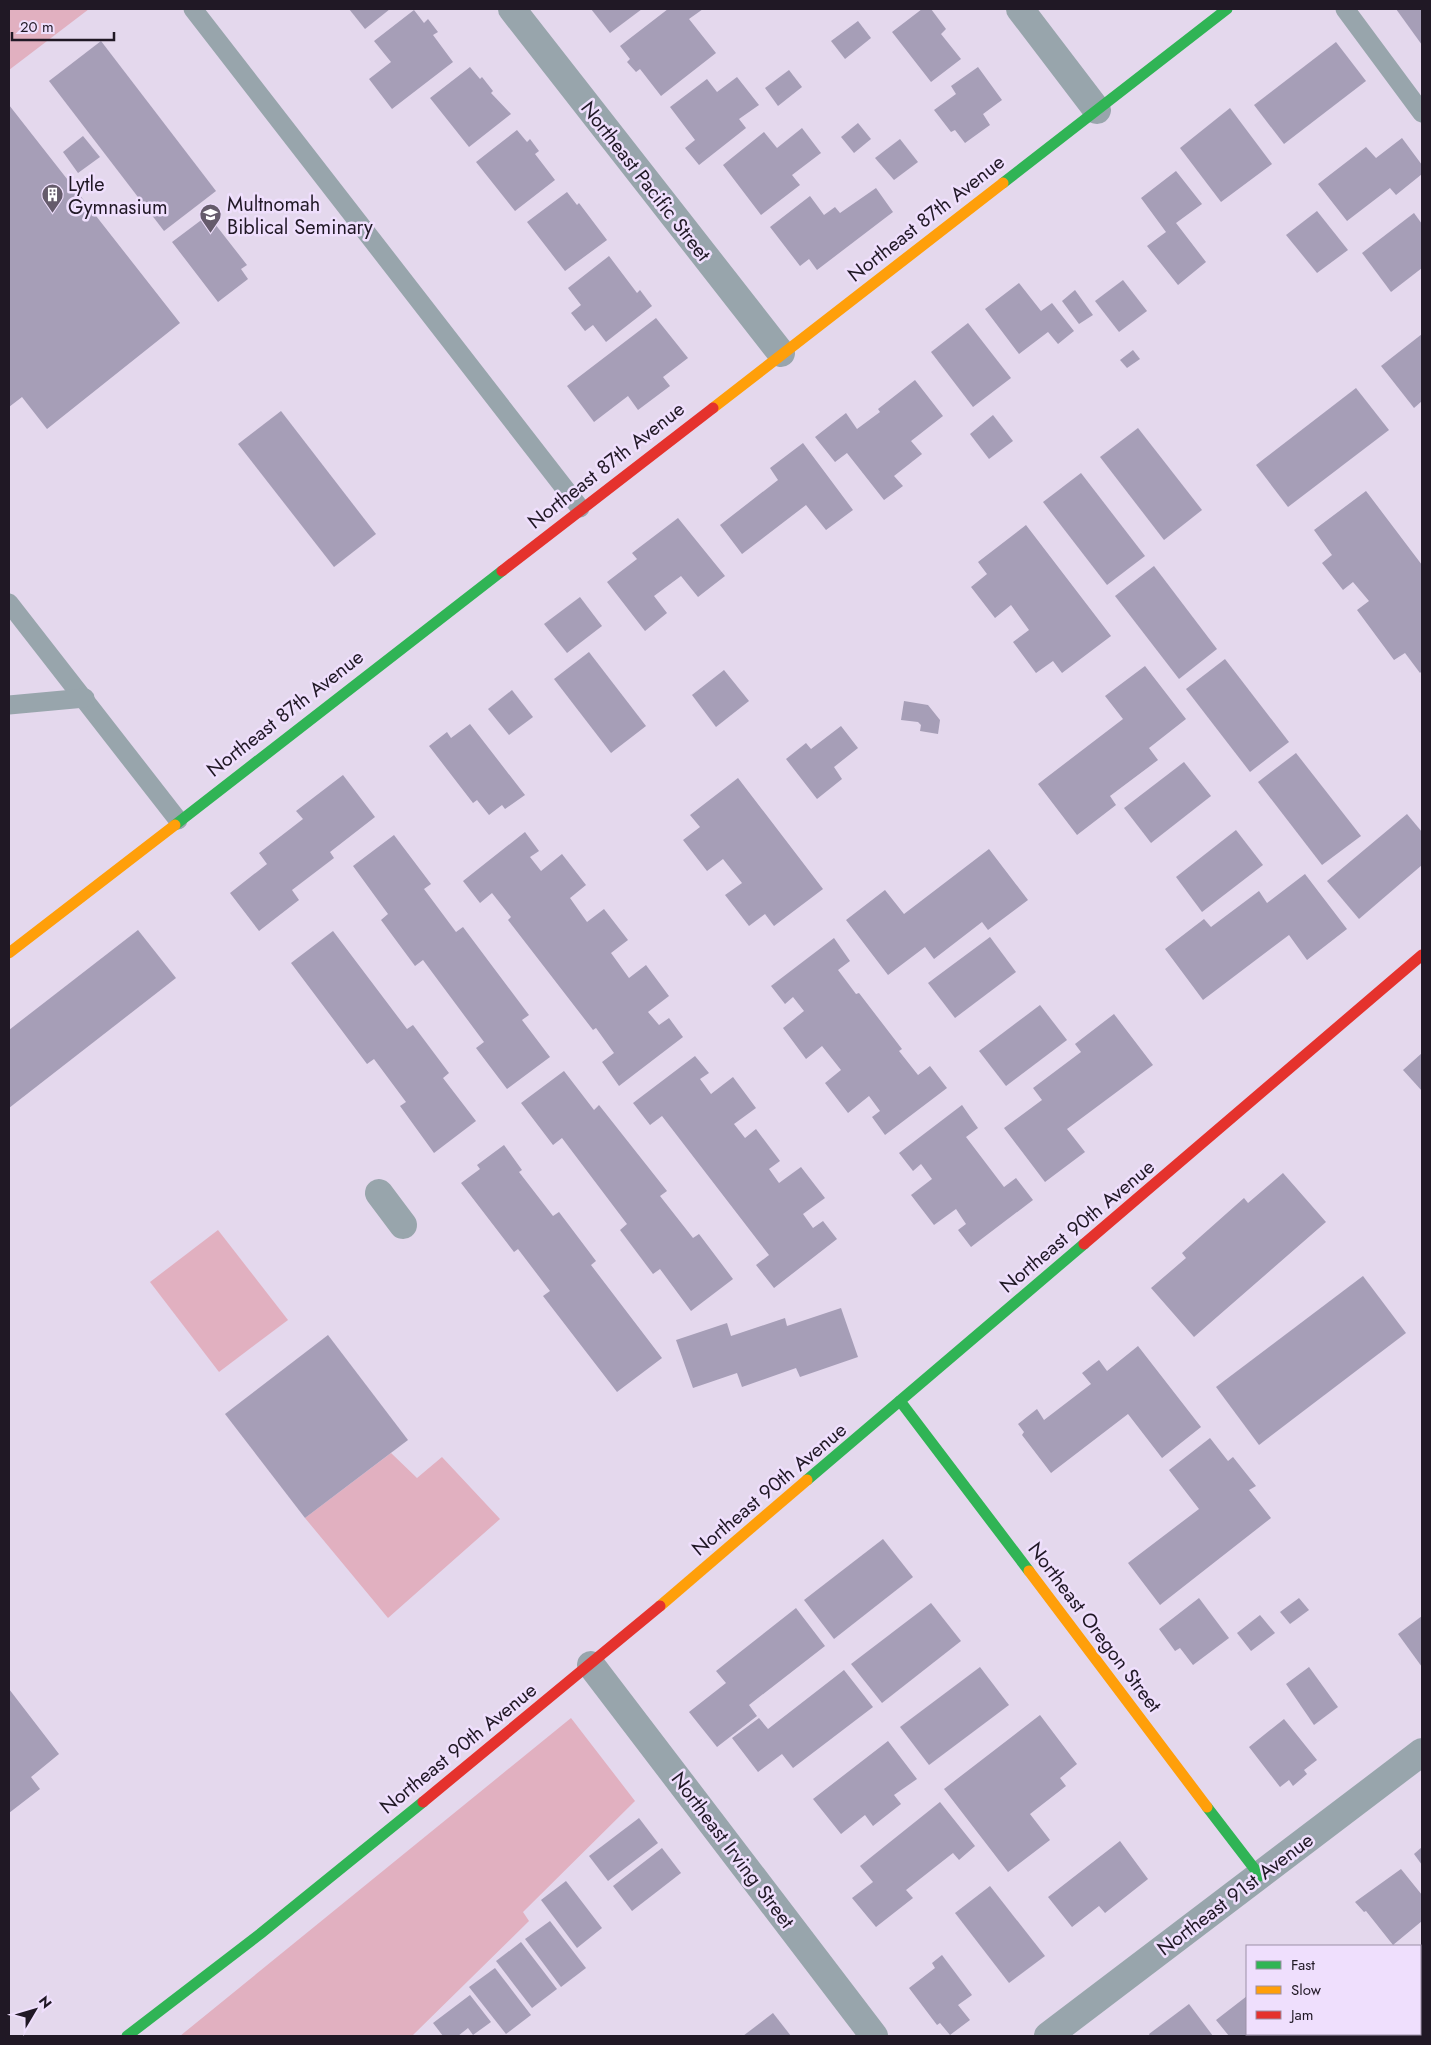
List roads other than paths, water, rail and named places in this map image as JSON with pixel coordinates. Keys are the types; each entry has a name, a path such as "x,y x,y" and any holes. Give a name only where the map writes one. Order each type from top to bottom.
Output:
{"street":[{"name":"Northeast Pacific Street","path":"512,9 781,353"},
{"path":"1020,9 1097,110"},
{"name":"Northeast 87th Avenue","path":"9,953 580,508 1227,9"},
{"name":"Northeast 90th Avenue","path":"128,2036 260,1934 591,1665 1422,955"},
{"path":"379,1193 403,1225"},
{"name":"Northeast Oregon Street","path":"900,1402 1260,1876"},
{"name":"Northeast Irving Street","path":"591,1665 874,2036"},
{"name":"Northeast 91st Avenue","path":"1048,2036 1422,1752"}],"lane":[{"path":"193,9 580,508"},
{"path":"1345,9 1422,113"},
{"path":"9,603 85,698 178,820"},
{"path":"9,705 85,698"}],"place":[{"name":"Lytle Gymnasium","path":"52,214"},
{"name":"Multnomah Biblical Seminary","path":"211,234"}]}
